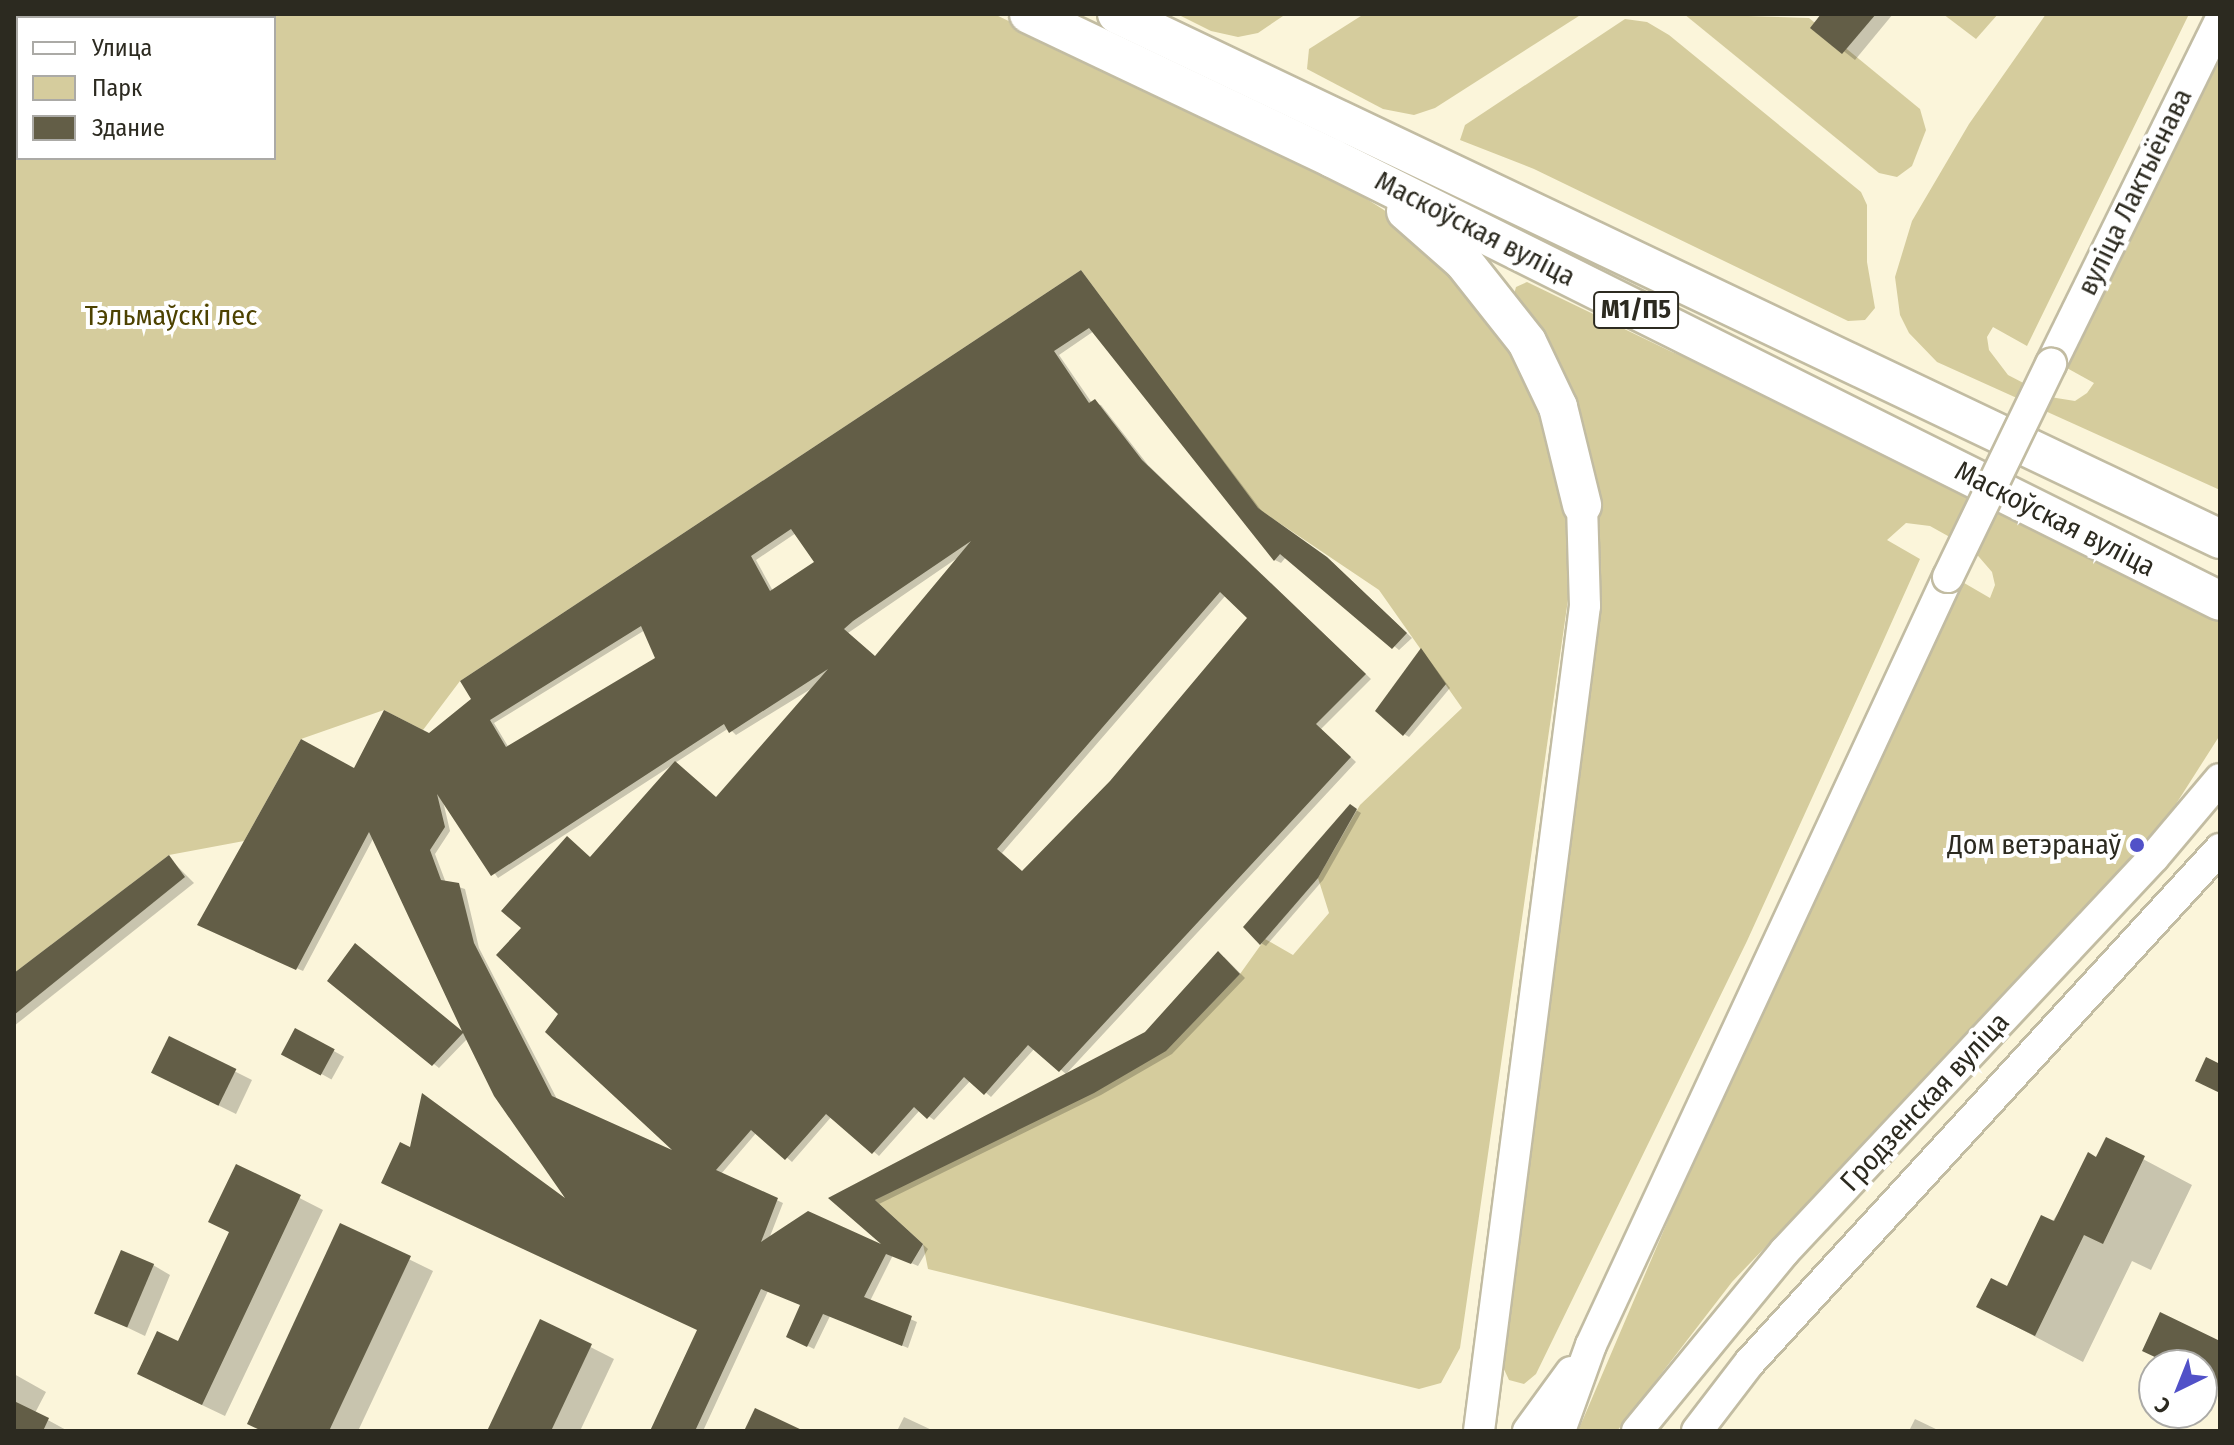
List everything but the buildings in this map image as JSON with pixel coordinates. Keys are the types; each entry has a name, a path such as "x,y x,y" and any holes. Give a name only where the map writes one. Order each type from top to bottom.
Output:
{"highway":[{"name":"Маскоўская вуліца","path":"1029,14 1332,158 2220,601"},
{"name":"Маскоўская вуліца","path":"1117,14 2220,539"},
{"path":"1332,158 1434,234 1509,314 1558,407 1582,505"}],"main road":[{"name":"вуліца Лактыёнава","path":"1591,1345 1948,577 2220,20"},
{"path":"1479,1431 1585,606 1582,505"},
{"name":"Гродзенская вуліца","path":"1637,1431 1784,1252 2145,868 2220,779"},
{"name":"Гродзенская вуліца","path":"1697,1431 1750,1362 2220,849"},
{"path":"1528,1431 1591,1345"},
{"path":"1560,1431 1591,1345"}],"green space":[{"name":"Тэльмаўскі лес","path":"14,14 994,14 1318,168 1384,210 1445,263 1510,350 1545,422 1564,500 1572,572 1460,1348 1441,1383 1419,1389 928,1269 923,1244 875,1200 1165,1051 1240,974 1265,939 1293,955 1329,913 1318,878 1360,805 1462,708 1379,590 1257,508 1081,270 460,681 423,730 384,710 301,739 244,841 169,855 14,973"},
{"path":"1177,14 1286,14 1258,33 1238,37 1211,31"},
{"path":"1364,14 1582,14 1435,108 1414,115 1383,109 1307,69 1309,49"},
{"path":"1684,14 1809,18 1920,109 1926,130 1912,166 1897,177 1879,173"},
{"path":"1943,14 1998,14 1976,39"},
{"path":"2046,14 2189,14 2027,346 1993,327 1987,337 1989,350 2008,375 2050,397 2075,401 2087,393 2094,383 2056,362 2220,55 2220,490 1937,362 1909,333 1900,315 1895,277 1912,221 1969,124"},
{"path":"1625,19 1647,22 1669,35 1861,192 1867,205 1867,262 1875,308 1865,320 1848,321 1534,169 1460,140 1465,125"},
{"path":"1527,282 1672,352 1752,382 2220,619 2220,735 2176,804 2122,873 1732,1282 1617,1431 1578,1431 1764,996 1959,580 1990,598 1995,585 1992,572 1973,550 1930,526 1906,523 1887,540 1920,559 1877,655 1747,941 1536,1374 1524,1384 1509,1380 1502,1365 1599,589 1596,506 1513,298 1516,287"}],"place":[{"name":"Дом ветэранаў","path":"2137,845"}]}
